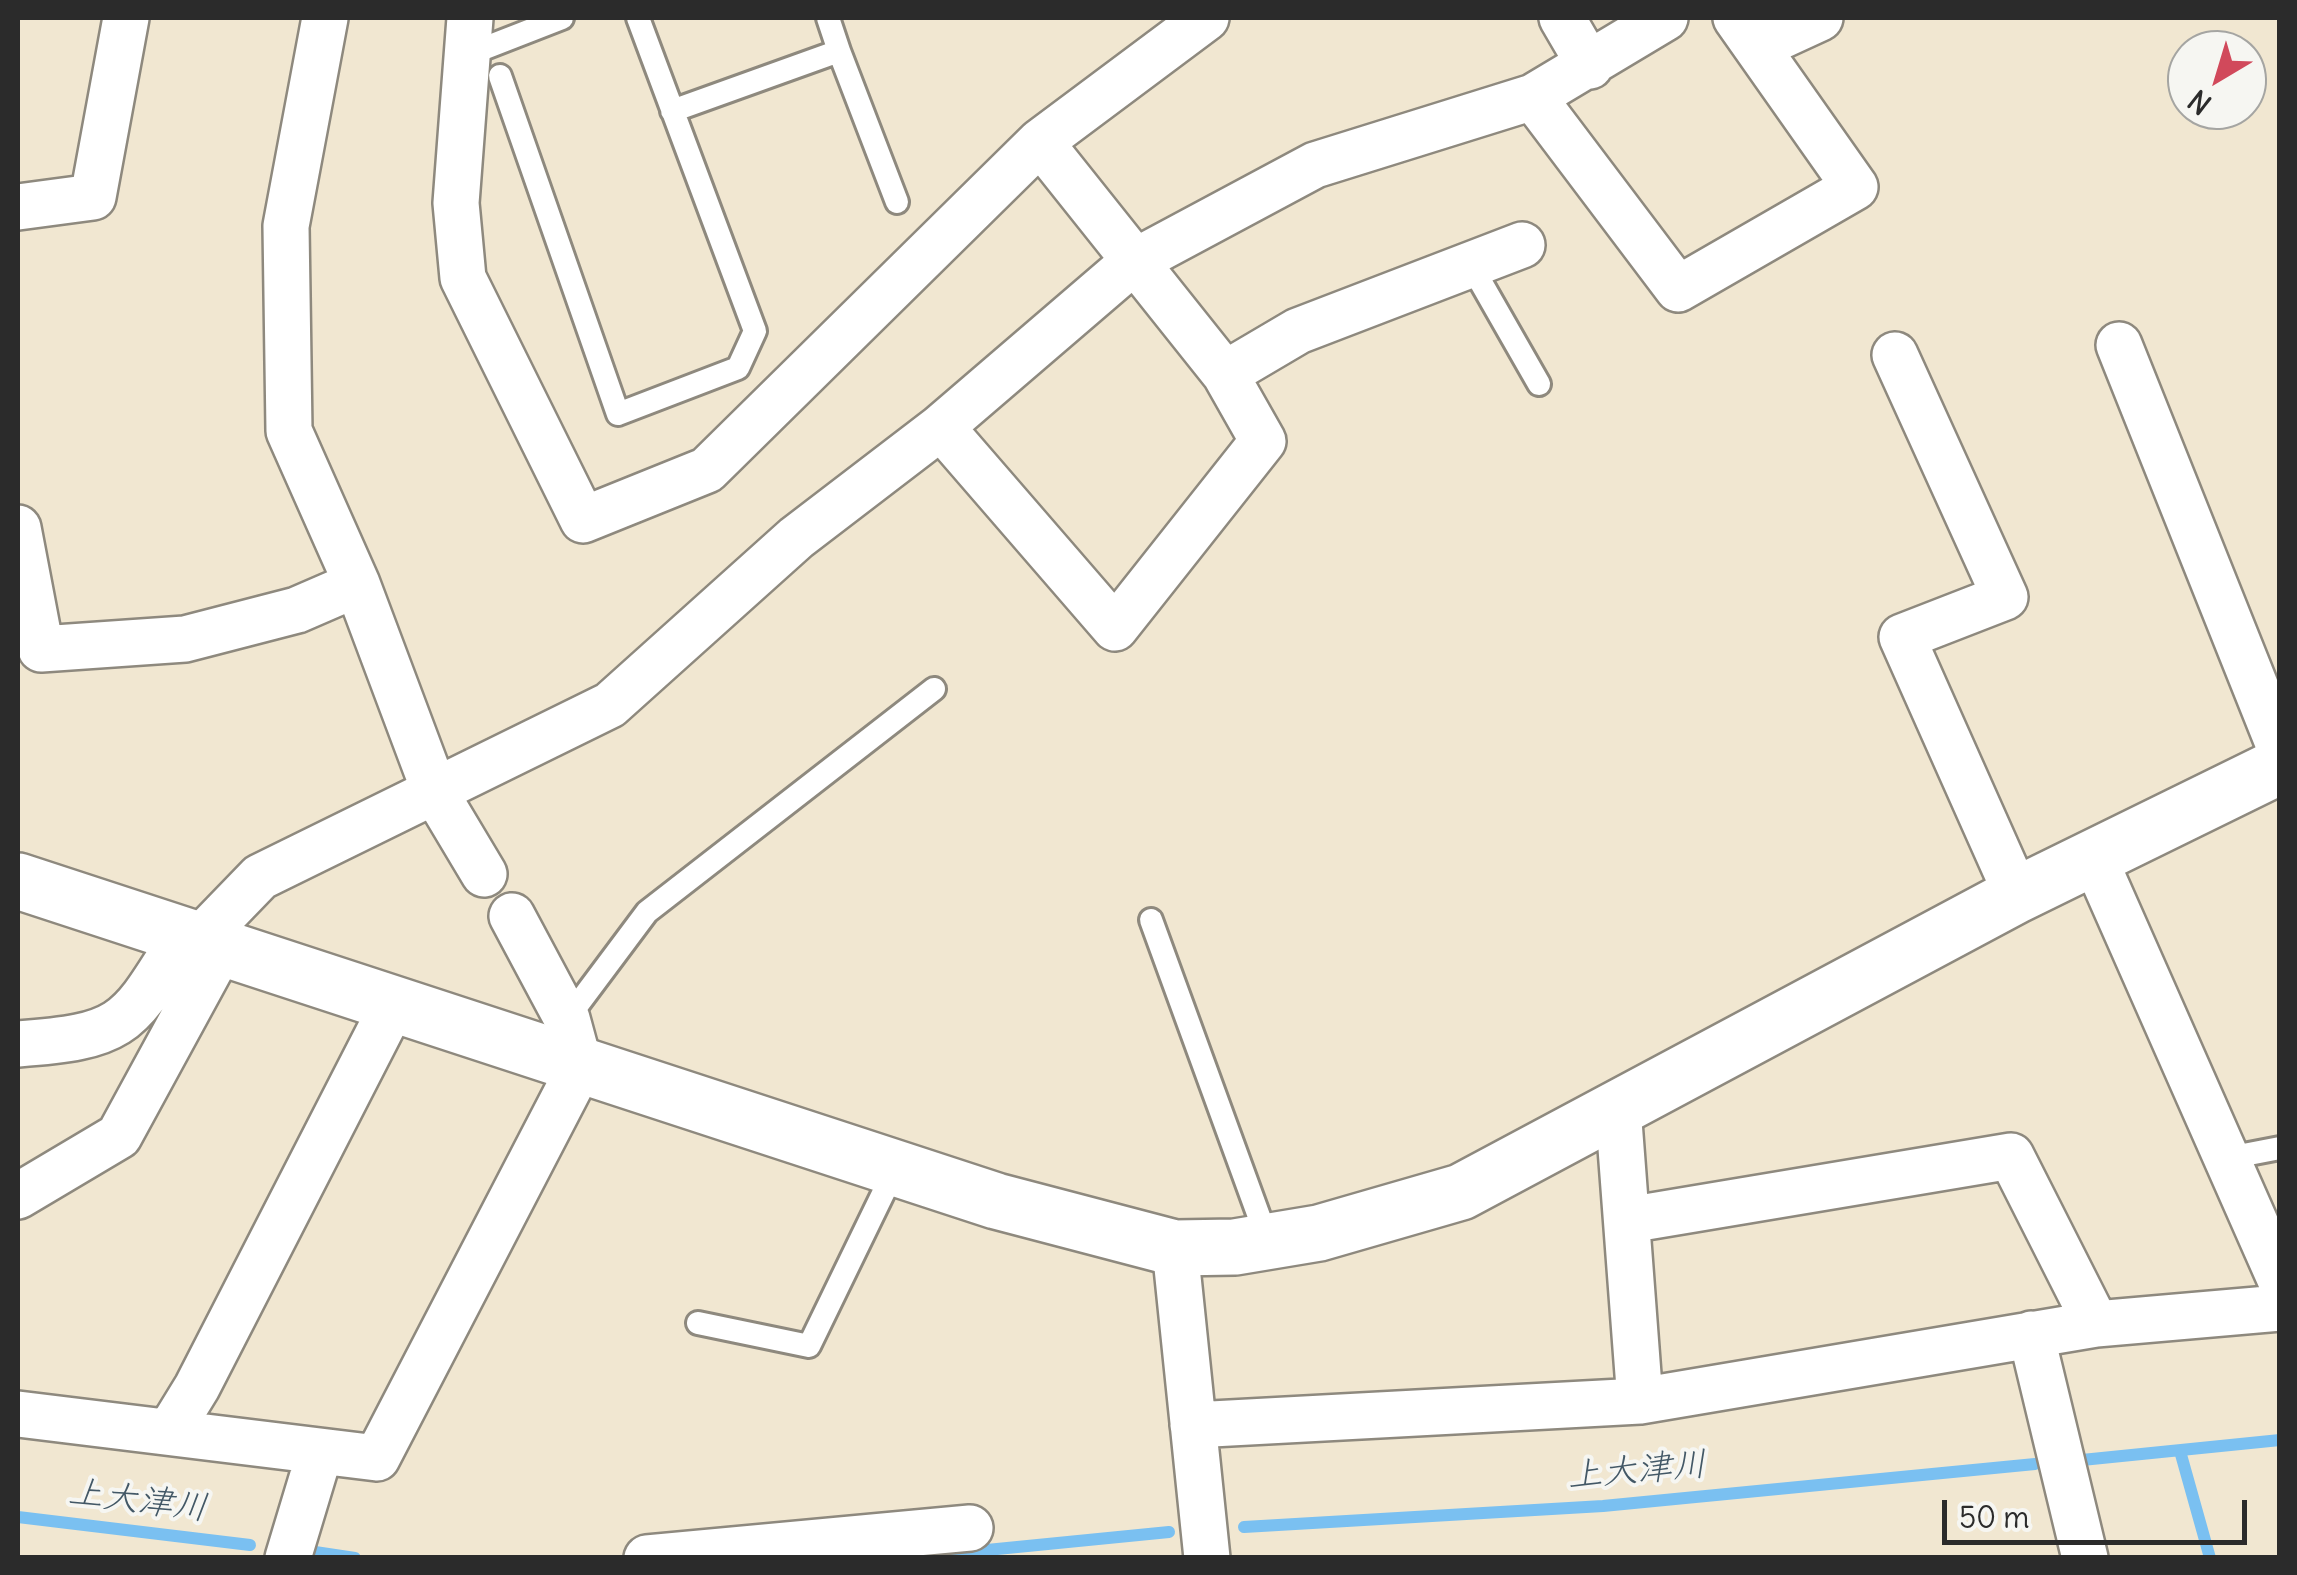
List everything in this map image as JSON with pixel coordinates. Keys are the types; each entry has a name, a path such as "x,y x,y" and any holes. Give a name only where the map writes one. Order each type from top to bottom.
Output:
{"street":[{"path":"18,207 93,197 126,18"},
{"path":"325,18 286,226 290,431 357,584 435,792 484,874"},
{"path":"479,49 456,204 463,278 583,520 707,470 1040,142 1206,18"},
{"path":"1562,18 1590,66"},
{"path":"18,1044 62,1041 112,1029 260,876 610,705 796,538 941,426 1132,263 1315,164 1533,97 1665,18"},
{"path":"1533,97 1678,288 1855,187 1746,32 1820,18"},
{"path":"941,426 1115,628 1263,441 1225,374 1132,263 1040,142"},
{"path":"1225,374 1298,332 1522,245"},
{"path":"2118,346 2280,748"},
{"path":"1895,355 2005,597 1902,637 2017,896"},
{"path":"18,528 42,650 185,639 296,610 357,584"},
{"path":"18,881 394,1003 573,1043 894,1171 1175,1248 1268,1242 1319,1233 1461,1192 2017,896 2280,766"},
{"path":"2094,858 2280,1279"},
{"path":"512,916 573,1043"},
{"path":"18,1196 119,1136 203,939"},
{"path":"170,1432 198,1387 394,1003"},
{"path":"18,1414 377,1458 573,1043"},
{"path":"1618,1108 1640,1402"},
{"path":"1628,1220 2011,1156 2096,1324"},
{"path":"1175,1248 1207,1558"},
{"path":"1193,1425 1640,1402 2096,1324 2280,1308"},
{"path":"2032,1334 2085,1558"},
{"path":"288,1558 320,1452"},
{"path":"647,1558 864,1532 970,1528"}],"lane":[{"path":"562,18 479,49 618,414 738,368 755,331 638,18"},
{"path":"828,18 897,202"},
{"path":"672,111 839,51"},
{"path":"1471,265 1540,384"},
{"path":"573,1043 647,912 934,689"},
{"path":"1152,920 1268,1242"},
{"path":"2228,1158 2280,1148"},
{"path":"698,1323 809,1346 894,1171"}],"waterway":[{"name":"上大津川","path":"2082,1460 2280,1440"},
{"path":"2180,1451 2210,1558"},
{"name":"上大津川","path":"1244,1527 1603,1506 2035,1464"},
{"name":"上大津川","path":"18,1517 250,1545"},
{"name":"上大津川","path":"906,1558 1169,1532"},
{"name":"上大津川","path":"315,1552 355,1558"}]}
